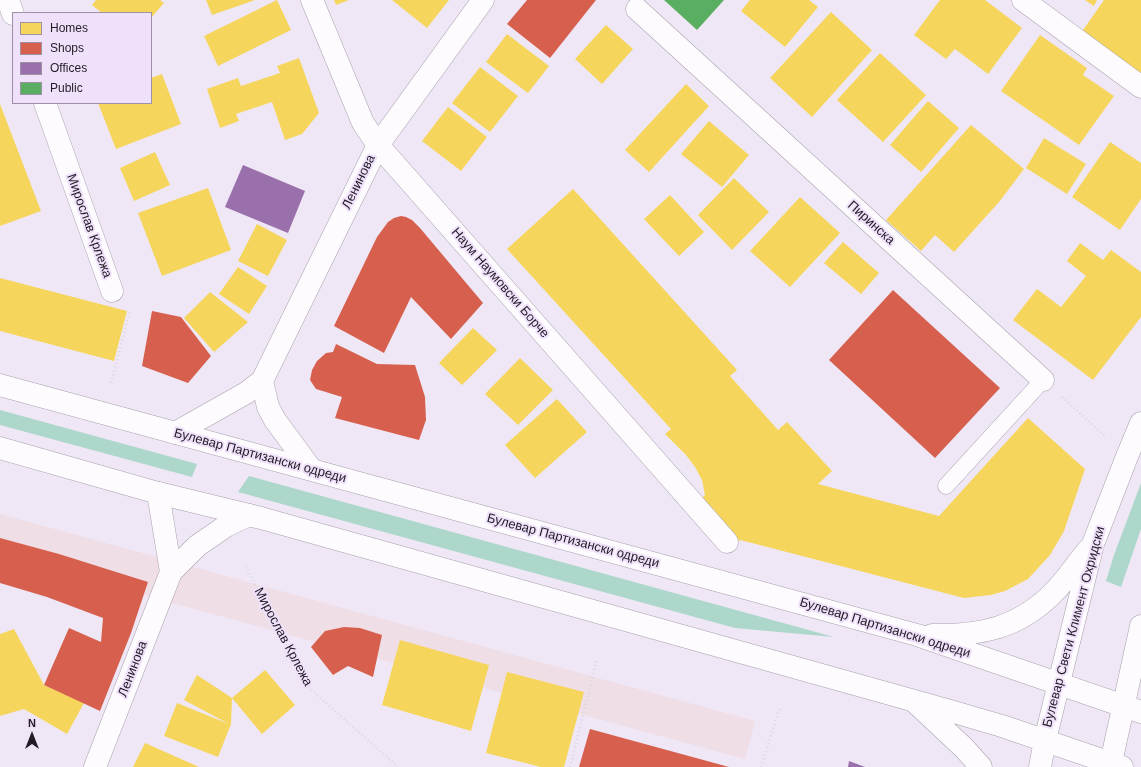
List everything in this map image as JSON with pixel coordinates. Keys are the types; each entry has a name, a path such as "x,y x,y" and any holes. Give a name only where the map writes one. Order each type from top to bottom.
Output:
{"street":[{"path":"8,0 12,12"},
{"name":"Наум Наумовски Борче","path":"312,0 363,123 378,144 727,542"},
{"name":"Ленинова","path":"175,433 246,393 262,380 378,144 483,0"},
{"path":"1023,0 1141,87"},
{"name":"Пиринска","path":"637,9 1043,380"},
{"name":"Мирослав Крлежа","path":"45,104 112,291"},
{"path":"262,380 268,407 275,420 311,469"},
{"name":"Булевар Партизански одреди","path":"0,385 917,635 1132,709"},
{"name":"Булевар Свети Климент Охридски","path":"1040,767 1045,740 1093,544 1141,423"},
{"path":"0,448 158,493 249,515 1002,726 1045,740 1114,766 1132,709 1141,626"},
{"path":"158,493 171,572"},
{"name":"Ленинова","path":"95,767 171,572 207,539 226,526 249,515"},
{"path":"917,635 979,633 1011,624 1032,612 1045,601 1055,591 1093,544"},
{"path":"913,701 964,748 981,767"}],"lane":[{"path":"946,486 1043,380"}],"path":[{"name":"Мирослав Крлежа","path":"111,383 133,296 112,291"},
{"path":"1043,380 1106,437"},
{"name":"Мирослав Крлежа","path":"246,566 308,687 398,767"},
{"path":"570,767 597,659"},
{"path":"761,767 780,707"}],"shaded area":[{"path":"0,514 755,721 745,759 0,556"}],"green space":[{"path":"0,410 197,464 192,477 0,425"},
{"path":"249,476 834,637 735,628 238,492"},
{"path":"1141,483 1141,529 1121,587 1106,581 1114,555"}],"building: Homes":[{"path":"96,0 160,0 164,3 152,17 152,12 101,12 92,5"},
{"path":"206,0 255,0 212,15"},
{"path":"277,0 291,30 218,66 204,36"},
{"path":"334,0 349,0 336,5"},
{"path":"392,0 449,0 427,28"},
{"path":"750,0 809,0 818,7 785,47 741,11"},
{"path":"940,0 985,0 1022,28 988,74 955,49 946,59 914,35"},
{"path":"1085,0 1097,0 1094,6"},
{"path":"1104,0 1141,0 1141,75 1081,33"},
{"path":"831,12 872,50 812,117 770,78"},
{"path":"606,25 633,49 602,84 575,59"},
{"path":"507,34 549,66 528,93 486,62"},
{"path":"1040,35 1087,68 1083,75 1114,96 1079,145 1001,91"},
{"path":"880,53 926,95 883,142 837,100"},
{"path":"299,58 319,113 302,134 285,140 272,102 236,114 239,121 220,128 207,89 238,78 241,86 280,73 277,66"},
{"path":"480,67 518,96 490,132 452,103"},
{"path":"162,74 181,124 116,149 98,104 152,104 152,78"},
{"path":"686,84 709,106 649,172 625,150"},
{"path":"928,101 959,128 921,172 890,145"},
{"path":"0,104 41,211 0,226"},
{"path":"448,107 487,137 461,171 422,141"},
{"path":"709,121 749,155 722,187 681,154"},
{"path":"971,125 1024,169 999,202 954,252 935,235 921,251 886,220"},
{"path":"1044,138 1086,164 1067,194 1026,168"},
{"path":"1110,142 1141,163 1141,199 1120,230 1072,197"},
{"path":"155,152 170,185 134,201 120,168"},
{"path":"734,178 769,212 732,250 698,215"},
{"path":"208,188 231,250 162,276 138,213"},
{"path":"573,189 737,370 730,376 778,430 787,422 832,471 818,484 939,516 1028,418 1085,469 1064,531 1050,555 1028,579 1005,591 991,595 964,598 752,543 739,541 701,499 705,495 702,480 686,455 665,434 671,429 507,249"},
{"path":"670,195 704,232 679,256 644,219"},
{"path":"800,197 840,233 790,287 750,251"},
{"path":"257,224 287,240 268,276 238,261"},
{"path":"843,242 879,273 861,294 824,263"},
{"path":"1080,243 1103,260 1111,250 1141,272 1141,317 1093,380 1013,320 1037,289 1061,307 1086,276 1067,261"},
{"path":"238,267 267,286 249,314 219,294"},
{"path":"0,278 127,311 114,361 0,331"},
{"path":"210,292 248,322 214,352 184,318"},
{"path":"473,328 497,350 462,385 439,363"},
{"path":"520,358 553,390 518,425 485,394"},
{"path":"557,399 587,432 535,478 505,445"},
{"path":"14,629 44,685 84,703 67,734 24,709 0,716 0,634"},
{"path":"400,640 489,665 471,731 382,705"},
{"path":"265,670 295,705 262,734 232,698"},
{"path":"507,672 584,692 564,767 541,767 486,753"},
{"path":"197,675 232,698 231,724 218,757 164,736 177,703 229,724 184,700"},
{"path":"145,743 199,767 133,767"}],"building: Shops":[{"path":"527,0 596,0 550,58 507,24"},
{"path":"401,216 412,220 420,228 483,303 451,339 411,297 384,353 334,326 377,237 388,222"},
{"path":"893,290 1000,388 935,458 829,360"},
{"path":"152,311 181,317 211,356 188,383 142,366"},
{"path":"336,344 377,364 415,365 425,397 426,420 419,440 335,418 342,397 316,389 310,380 312,370 317,361 326,353 333,352"},
{"path":"0,538 59,554 148,582 131,633 100,711 44,685 69,628 101,642 103,618 47,597 0,583"},
{"path":"344,627 360,628 382,635 373,677 348,666 333,675 311,647 325,631"},
{"path":"590,729 729,767 579,767"}],"building: Offices":[{"path":"243,165 305,191 288,233 225,207"},
{"path":"849,761 865,767 848,767"}],"building: Public":[{"path":"664,0 724,0 697,30"}]}
